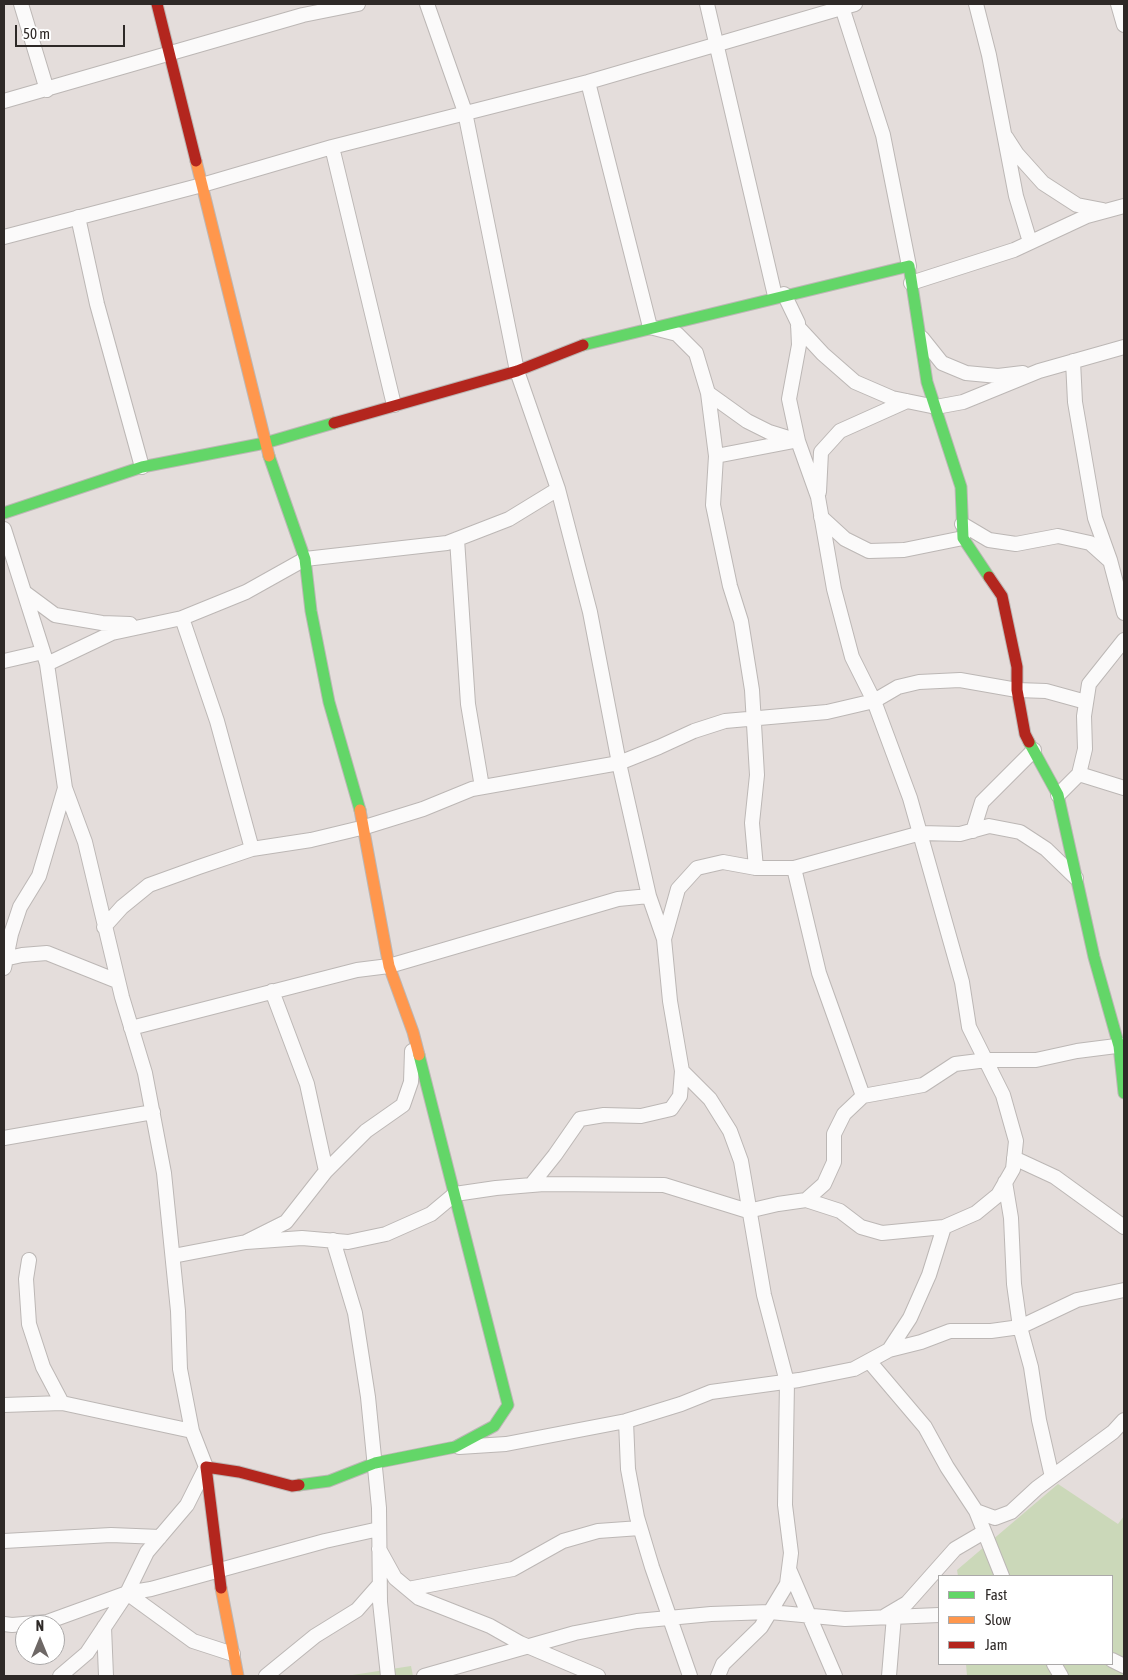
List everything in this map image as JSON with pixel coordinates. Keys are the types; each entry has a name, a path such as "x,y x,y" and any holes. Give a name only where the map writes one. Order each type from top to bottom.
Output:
{"street":[{"path":"21,4 47,90"},
{"path":"157,4 265,443 305,558 311,611 329,702 365,827 389,966 413,1032 456,1194 508,1405 494,1426 456,1448"},
{"path":"4,101 47,90 301,10 358,4"},
{"path":"428,4 465,112 517,371 558,489 590,612 619,763 649,896 664,939 670,1001 682,1071 680,1096 671,1108 641,1116 604,1115 580,1119 531,1185"},
{"path":"707,4 780,295 798,327 823,354 855,382 892,398 936,407 964,402 1039,371 1124,346"},
{"path":"976,4 989,55 1002,131 1016,196 1030,242"},
{"path":"1118,4 1124,25"},
{"path":"4,237 202,185 332,147 588,82 846,5 883,135 909,266 927,382 961,487 963,531 1002,596 1017,667 1017,690 1025,734 1058,796 1094,957 1122,1046 1124,1093"},
{"path":"588,82 650,327"},
{"path":"1002,131 1017,154 1043,184 1077,205 1106,211"},
{"path":"332,147 394,404"},
{"path":"911,283 1014,250 1088,216 1124,206"},
{"path":"78,217 97,304 142,467"},
{"path":"4,513 142,467 265,443 394,404 517,371 593,341 780,295 909,266"},
{"path":"650,327 678,334 696,353 708,393 716,456 713,505 730,586 742,621 754,719 757,775 752,823 756,868"},
{"path":"173,1256 246,1242 302,1238 348,1242 386,1234 431,1214 456,1194 531,1185 664,1185 748,1211 806,1200 840,1211 861,1227 882,1232 944,1227 976,1213 998,1195 1013,1169 1016,1141 1003,1095 970,1027 962,982 942,916 921,833 874,701 852,657 834,589 818,497 798,441 789,399 799,344 798,327"},
{"path":"918,333 942,363 966,373 998,376 1039,371"},
{"path":"1073,361 1075,402 1095,518 1110,560 1124,614"},
{"path":"708,393 746,421 769,432 798,441"},
{"path":"818,497 821,452 840,431 907,401"},
{"path":"716,456 798,441"},
{"path":"4,661 45,658 112,633 182,618 246,592 305,558 447,543 509,519 558,489"},
{"path":"821,517 845,540 869,551 904,550 963,531 990,540 1016,544 1058,536 1090,543 1110,560"},
{"path":"4,529 45,658 66,788 85,842 104,926 145,1073 153,1112 164,1174 173,1256 178,1311 180,1369 192,1431 206,1467 218,1571 238,1676"},
{"path":"457,539 468,704 482,787"},
{"path":"24,592 55,615 102,623 149,625"},
{"path":"182,618 217,721 252,849"},
{"path":"1058,796 1078,774 1085,749 1086,702 1089,684 1124,640"},
{"path":"104,926 122,907 149,885 252,849 311,840 365,827 482,787 619,763 694,731 725,721 827,712 874,701 898,687 919,682 960,680 1017,690 1046,691 1086,702"},
{"path":"973,831 982,802 1034,750"},
{"path":"1078,774 1110,782 1124,788"},
{"path":"1110,782 1124,779"},
{"path":"66,788 40,876 20,907 4,962 47,953 118,981"},
{"path":"664,939 678,889 697,868 723,862 756,868 794,868 921,833 960,834 990,826 1020,832 1046,849 1077,878"},
{"path":"794,868 819,973 863,1096"},
{"path":"132,1028 356,970 389,966 618,899 649,896"},
{"path":"272,991 307,1084 326,1171"},
{"path":"246,1242 286,1222 326,1171 366,1130 402,1105 411,1082 413,1032"},
{"path":"806,1200 824,1184 834,1162 834,1134 844,1114 863,1096 923,1085 955,1064 987,1060 1036,1060 1122,1046"},
{"path":"682,1071 710,1099 730,1130 741,1161 764,1296 786,1382 785,1505 791,1553 787,1584 762,1627 723,1664 718,1676"},
{"path":"4,1138 153,1112"},
{"path":"1014,1158 1055,1177 1124,1227"},
{"path":"1005,1182 1011,1218 1014,1284 1020,1327 1031,1367 1042,1438 1052,1477"},
{"path":"889,1350 910,1318 929,1276 944,1227"},
{"path":"333,1240 355,1313 368,1397 379,1508 379,1585 388,1676"},
{"path":"29,1260 26,1279 29,1324 43,1367 62,1403"},
{"path":"206,1467 239,1472 292,1486 329,1481 375,1463 456,1448 506,1444 626,1421 681,1404 711,1392 786,1382 854,1369 889,1350 921,1342 950,1331 991,1331 1020,1327 1077,1300 1124,1290"},
{"path":"869,1361 925,1427 947,1467 976,1511 1002,1575"},
{"path":"4,1405 62,1403 192,1431"},
{"path":"976,1511 994,1518 1011,1512 1052,1477 1114,1432 1124,1420"},
{"path":"626,1421 628,1469 640,1528 690,1676"},
{"path":"60,1676 87,1653 127,1593 147,1552 187,1505 206,1467"},
{"path":"408,1589 513,1569 563,1541 598,1531 640,1528"},
{"path":"4,1624 47,1622 127,1593 151,1589 379,1529"},
{"path":"888,1617 907,1603 954,1550 984,1532"},
{"path":"4,1541 111,1535 160,1537"},
{"path":"378,1549 395,1578 419,1598 490,1626 528,1646 598,1676"},
{"path":"789,1568 835,1676"},
{"path":"266,1676 315,1636 357,1610 379,1585"},
{"path":"127,1593 193,1641 233,1654"},
{"path":"424,1676 575,1633 637,1620 711,1614 770,1612 845,1619 938,1614"},
{"path":"888,1617 889,1676"},
{"path":"104,1627 106,1676"},
{"path":"1055,1665 1061,1676"}],"green space":[{"path":"1058,1484 1118,1524 1124,1516 1124,1676 967,1676 966,1665 1113,1665 1113,1575 958,1575 957,1570"},
{"path":"411,1666 413,1676 346,1676"}],"traffic: fast":[{"path":"583,345 909,266 927,382 961,487 963,538 989,577"},
{"path":"4,513 142,467 265,443 334,423"},
{"path":"269,456 305,559 311,611 329,702 360,810"},
{"path":"1029,742 1058,795 1094,957 1119,1046 1124,1093"},
{"path":"299,1485 329,1481 375,1463 455,1447 494,1426 508,1405 419,1055"}],"traffic: slow":[{"path":"196,161 269,456"},
{"path":"360,810 389,966 413,1032 419,1055"},
{"path":"221,1588 238,1676"}],"traffic: jam":[{"path":"157,4 196,161"},
{"path":"334,423 517,371 583,345"},
{"path":"989,577 1002,596 1017,667 1017,690 1025,734 1029,742"},
{"path":"221,1588 206,1467 239,1472 292,1486 299,1485"}]}
